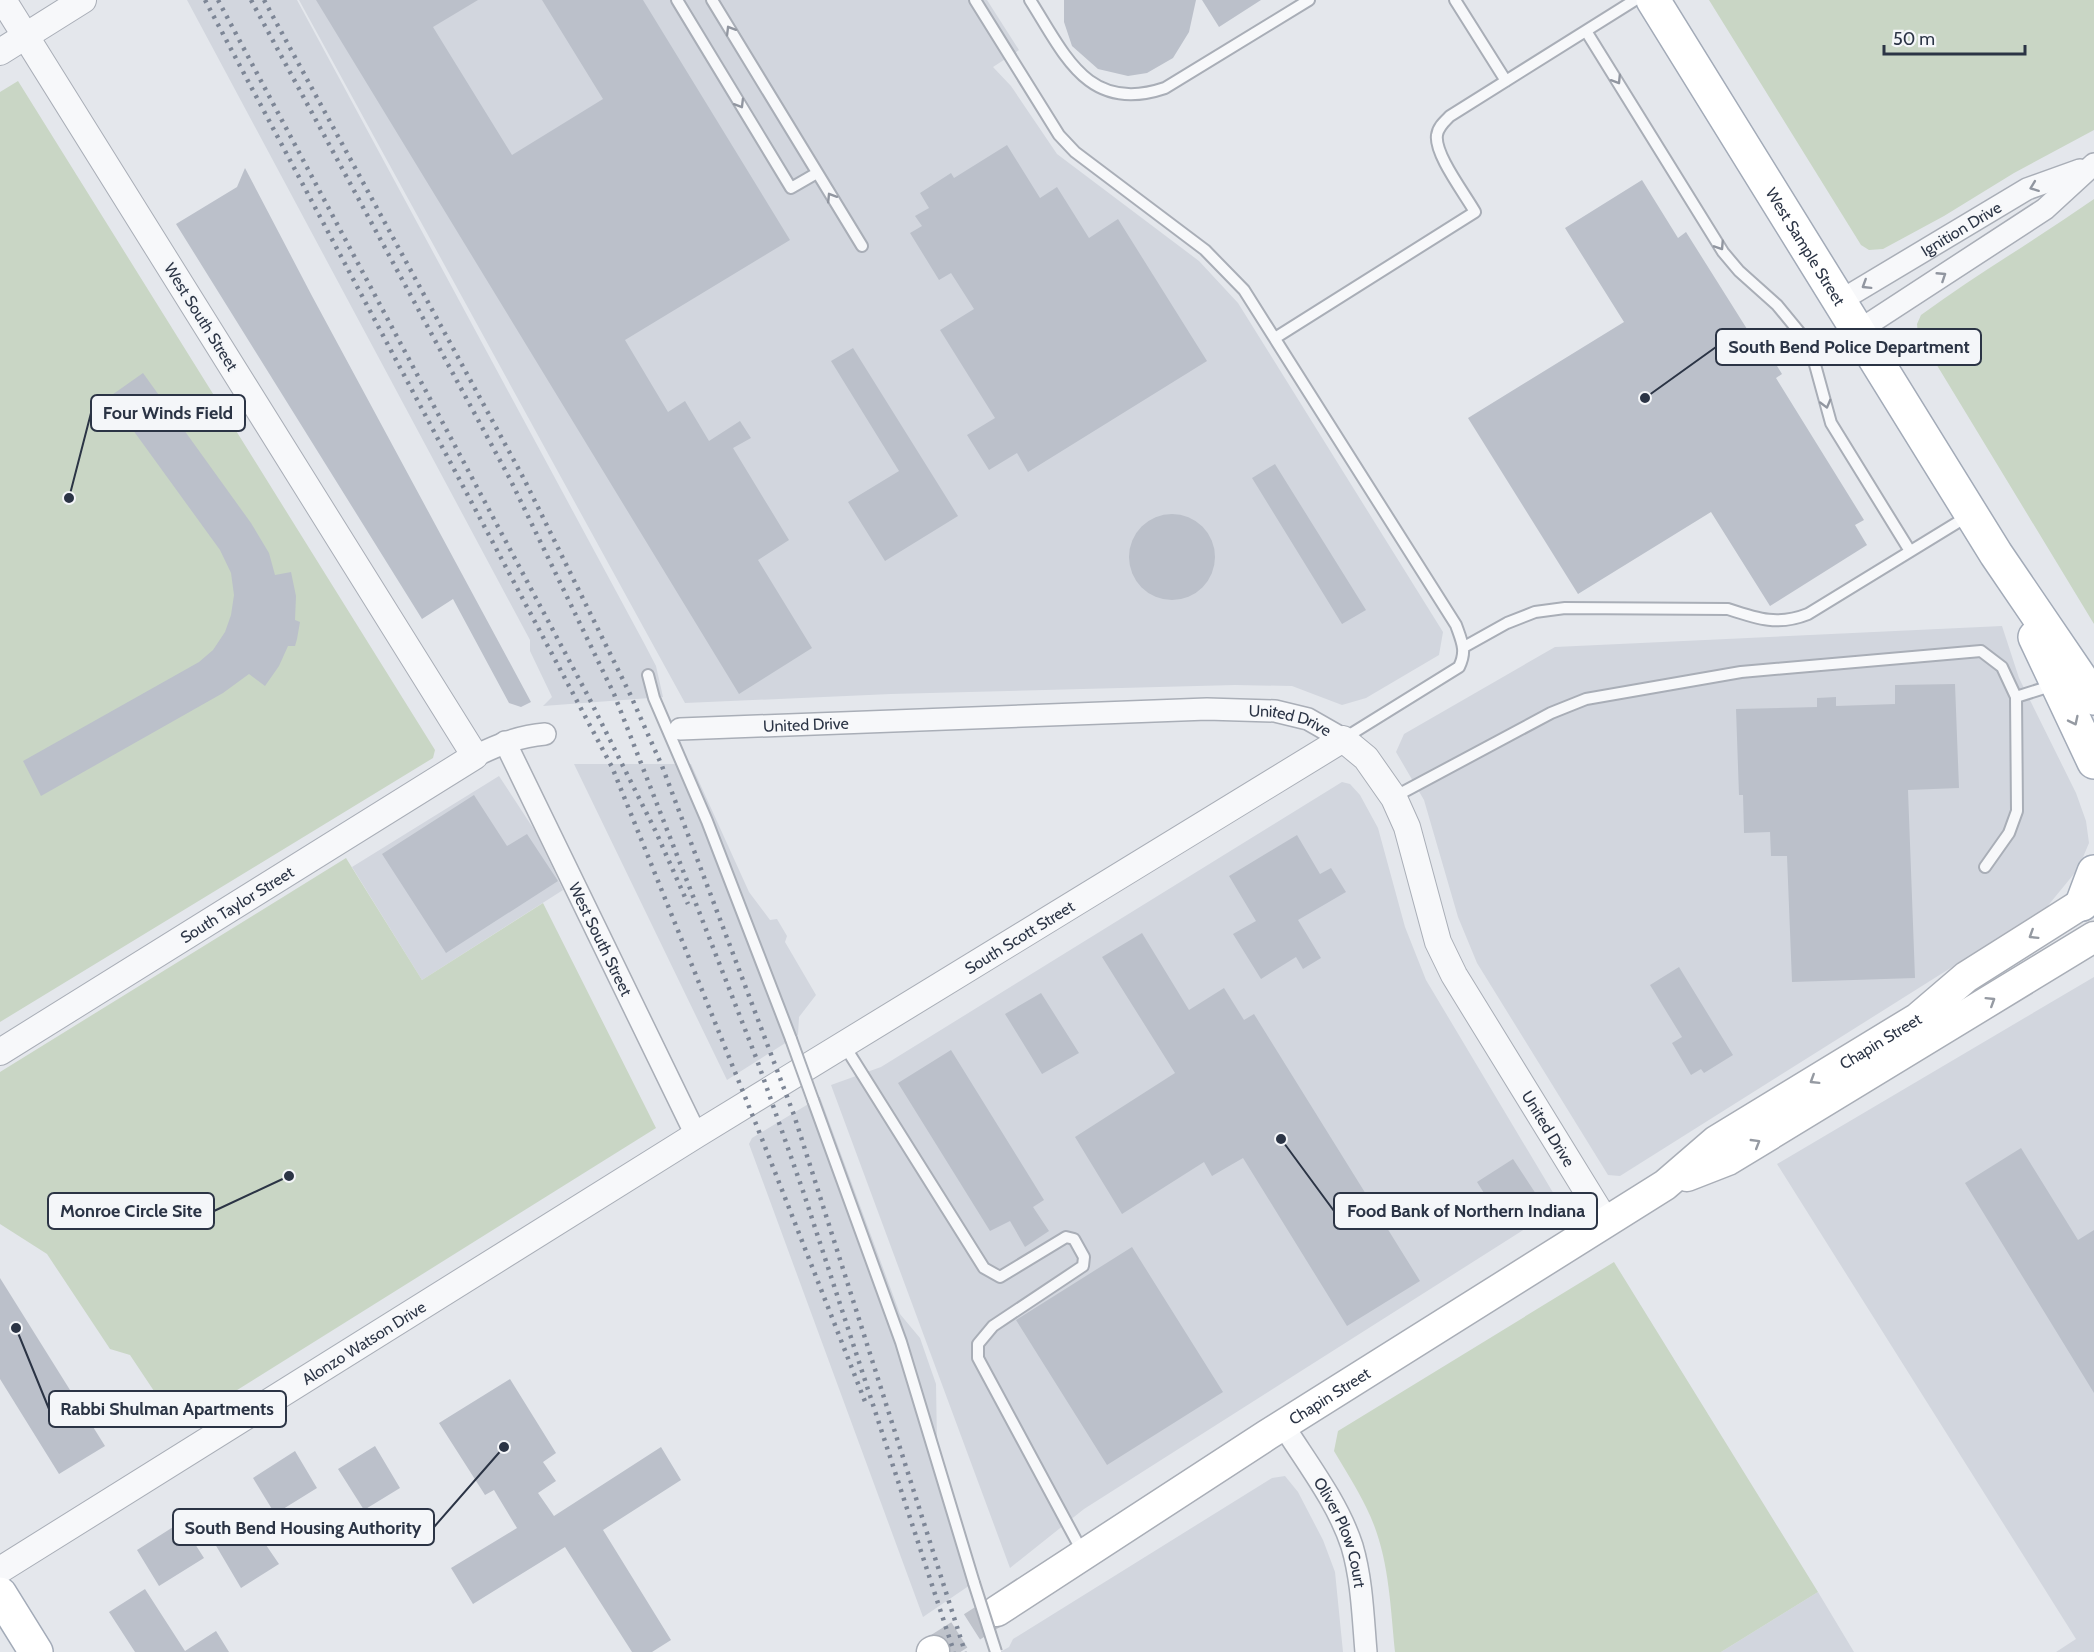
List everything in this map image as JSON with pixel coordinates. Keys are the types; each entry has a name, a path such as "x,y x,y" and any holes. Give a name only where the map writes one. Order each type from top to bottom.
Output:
{"main road":[{"name":"West Sample Street","path":"1653,0 1996,554 2094,698"},
{"name":"West Sample Street","path":"1996,554 2094,762"},
{"path":"2088,900 2094,872"},
{"name":"Chapin Street","path":"1722,1151 1917,1017 1966,977 2088,900"},
{"name":"Chapin Street","path":"998,1611 1284,1425 1665,1185 2094,938"},
{"path":"0,1594 36,1652"}],"street":[{"name":"West South Street","path":"3,0 475,756"},
{"path":"0,52 83,0"},
{"name":"Ignition Drive","path":"1840,301 2027,189 2091,166"},
{"name":"Ignition Drive","path":"1858,331 2044,209 2091,166"},
{"name":"United Drive","path":"680,729 1207,709 1275,711 1308,719 1342,739 1366,758 1394,798 1407,827 1438,942 1454,975 1606,1222"},
{"path":"475,756 505,742 528,735 545,734"},
{"name":"South Scott Street","path":"696,1135 1342,739"},
{"name":"West South Street","path":"505,742 696,1135"},
{"name":"South Taylor Street","path":"0,1052 475,756"},
{"name":"Alonzo Watson Drive","path":"0,1570 696,1135"},
{"name":"Oliver Plow Court","path":"1284,1425 1342,1522 1352,1547 1359,1580 1366,1652"}],"lane":[{"path":"677,0 791,188 817,173"},
{"path":"712,0 862,246"},
{"path":"975,0 1059,135 1092,165 1205,250 1244,290 1456,625 1465,656 1459,668 1342,739"},
{"path":"1030,0 1068,62 1088,82 1105,92 1126,95 1147,94 1165,88 1309,0"},
{"path":"1455,0 1506,81"},
{"path":"1275,338 1475,212 1438,148 1437,135 1441,125 1450,116 1635,0"},
{"path":"1586,31 1723,252 1739,271 1777,305 1800,333 1814,361 1831,423 1910,551"},
{"path":"1464,647 1507,623 1535,612 1565,608 1728,609 1753,618 1788,622 1808,614 1971,514"},
{"path":"1394,798 1551,712 1586,699 1741,672 1981,651 2002,667 2016,697 2017,811 2009,833 1985,867"},
{"path":"648,675 654,698 707,821 791,1040 901,1342 996,1652"},
{"path":"2016,697 2056,684"},
{"path":"844,1045 984,1268 1000,1277 1066,1237 1074,1239 1084,1257 1083,1266 993,1326 978,1344 978,1358 1064,1522 1085,1556"}],"shaded area":[{"path":"187,0 297,0 644,643 656,666 663,697 543,706 552,697 530,651 530,640"},
{"path":"299,0 987,0 1019,50 993,67 1011,86 1057,154 1199,261 1238,303 1443,632 1439,655 1366,698 1342,705 1292,686 1235,685 891,694 685,703"},
{"path":"2002,626 2019,678 2076,793 2086,821 2089,843 2078,869 2046,908 1620,1176 1608,1175 1477,963 1458,917 1424,800 1396,752 1404,734 1555,647"},
{"path":"574,764 691,764 749,892 770,920 777,919 787,936 785,942 816,995 799,1017 798,1035 727,1080"},
{"path":"499,776 535,831 563,890 422,980 352,867"},
{"path":"1342,782 1350,784 1360,795 1378,828 1405,927 1426,980 1561,1206 1084,1509 1010,1568 831,1085 881,1067"},
{"path":"2094,977 2094,1652 2056,1652 2076,1639 1777,1164"},
{"path":"820,1097 900,1314 920,1338 936,1384 937,1445 979,1579 923,1617 749,1144 752,1138"},
{"path":"1285,1476 1298,1492 1323,1540 1335,1572 1343,1652 1000,1652 1009,1647 1013,1639 1272,1478"},
{"path":"1818,1592 1854,1652 1721,1652"}],"green space":[{"path":"1709,0 2094,0 2094,130 2014,173 1944,216 1883,249 1869,250 1861,245"},
{"path":"18,81 435,750 433,758 0,1022 0,92"},
{"path":"2094,199 2094,624 1918,334 1917,324 1921,315 1942,300"},
{"path":"346,858 422,980 543,903 656,1128 178,1427 130,1355 110,1349 47,1254 0,1224 0,1072"},
{"path":"1614,1262 1818,1592 1721,1652 1395,1652 1390,1596 1380,1542 1362,1500 1334,1451 1338,1431"}],"building":[{"path":"316,0 478,0 433,27 512,155 603,99 542,0 643,0 790,240 625,340 668,412 685,401 709,441 740,421 751,438 733,448 789,540 758,560 812,648 739,694"},
{"path":"1064,0 1196,0 1189,32 1173,58 1147,73 1128,76 1098,69 1072,46 1064,22"},
{"path":"1202,0 1261,0 1219,27"},
{"path":"1007,145 1040,198 1057,187 1089,238 1118,219 1207,361 1028,472 1017,453 989,470 967,435 995,418 940,330 974,309 951,273 939,280 910,233 922,226 915,216 929,208 920,193 951,173 954,178"},
{"path":"245,168 531,702 521,707 509,703 453,599 422,619 176,224 237,187"},
{"path":"1642,180 1678,238 1686,232 1764,356 1769,353 1782,374 1776,378 1864,520 1855,525 1867,545 1770,606 1711,512 1578,594 1468,418 1624,322 1565,228"},
{"path":"853,348 958,516 885,561 848,502 899,471 831,361"},
{"path":"143,373 251,523 269,553 275,575 291,572 296,596 295,620 300,622 297,639 295,646 288,646 279,666 265,686 249,674 223,693 41,796 23,761 199,662 213,650 225,632 231,615 234,595 231,573 220,550 109,397"},
{"path":"1275,464 1366,610 1342,624 1252,478"},
{"path":"1172,514 1196,521 1208,533 1215,557 1208,581 1196,593 1172,600 1148,593 1136,581 1129,557 1136,533 1148,521"},
{"path":"1955,684 1959,788 1908,790 1915,978 1792,982 1787,856 1771,856 1770,832 1744,833 1743,795 1739,795 1736,709 1817,707 1817,698 1836,697 1836,706 1895,704 1895,685"},
{"path":"474,795 507,846 527,834 558,881 446,953 382,854"},
{"path":"1297,835 1320,874 1331,868 1346,892 1298,920 1321,958 1303,969 1296,957 1261,979 1233,934 1256,921 1229,876"},
{"path":"1142,933 1189,1010 1224,988 1244,1020 1254,1014 1420,1281 1347,1326 1243,1158 1212,1176 1204,1162 1122,1214 1075,1137 1175,1073 1102,957"},
{"path":"1679,967 1733,1055 1704,1073 1701,1069 1691,1075 1672,1043 1682,1037 1650,985"},
{"path":"1041,993 1079,1053 1042,1074 1005,1014"},
{"path":"951,1050 1044,1200 1033,1207 1049,1231 1025,1247 1010,1221 990,1231 898,1083"},
{"path":"2021,1148 2078,1240 2094,1230 2094,1393 1965,1183"},
{"path":"1513,1159 1536,1194 1499,1217 1477,1182"},
{"path":"1132,1247 1223,1392 1107,1465 1016,1320"},
{"path":"0,1278 105,1446 59,1474 0,1379"},
{"path":"510,1379 556,1453 543,1462 556,1481 538,1493 554,1516 661,1447 681,1480 603,1530 671,1640 652,1652 632,1652 565,1547 473,1604 451,1568 517,1528 494,1490 485,1495 439,1423"},
{"path":"375,1446 400,1488 364,1510 338,1469"},
{"path":"295,1451 317,1488 275,1514 253,1478"},
{"path":"181,1522 204,1558 159,1586 137,1550"},
{"path":"251,1523 279,1564 241,1588 215,1544"},
{"path":"145,1589 185,1651 216,1631 229,1652 135,1652 109,1612"}],"tunnel":[{"path":"934,1651 997,1611"}],"railway":[{"path":"205,0 612,767 866,1404"},
{"path":"218,0 588,696 656,832 688,904"},
{"path":"251,0 510,479 614,694 757,1060 803,1191 954,1652"},
{"path":"264,0 524,479 630,694 662,766 794,1115 965,1652"}],"place":[{"name":"South Bend Police Department","path":"1645,398"},
{"name":"Four Winds Field","path":"69,498"},
{"name":"Food Bank of Northern Indiana","path":"1281,1139"},
{"name":"Monroe Circle Site","path":"289,1176"},
{"name":"Rabbi Shulman Apartments","path":"16,1328"},
{"name":"South Bend Housing Authority","path":"504,1447"}]}
